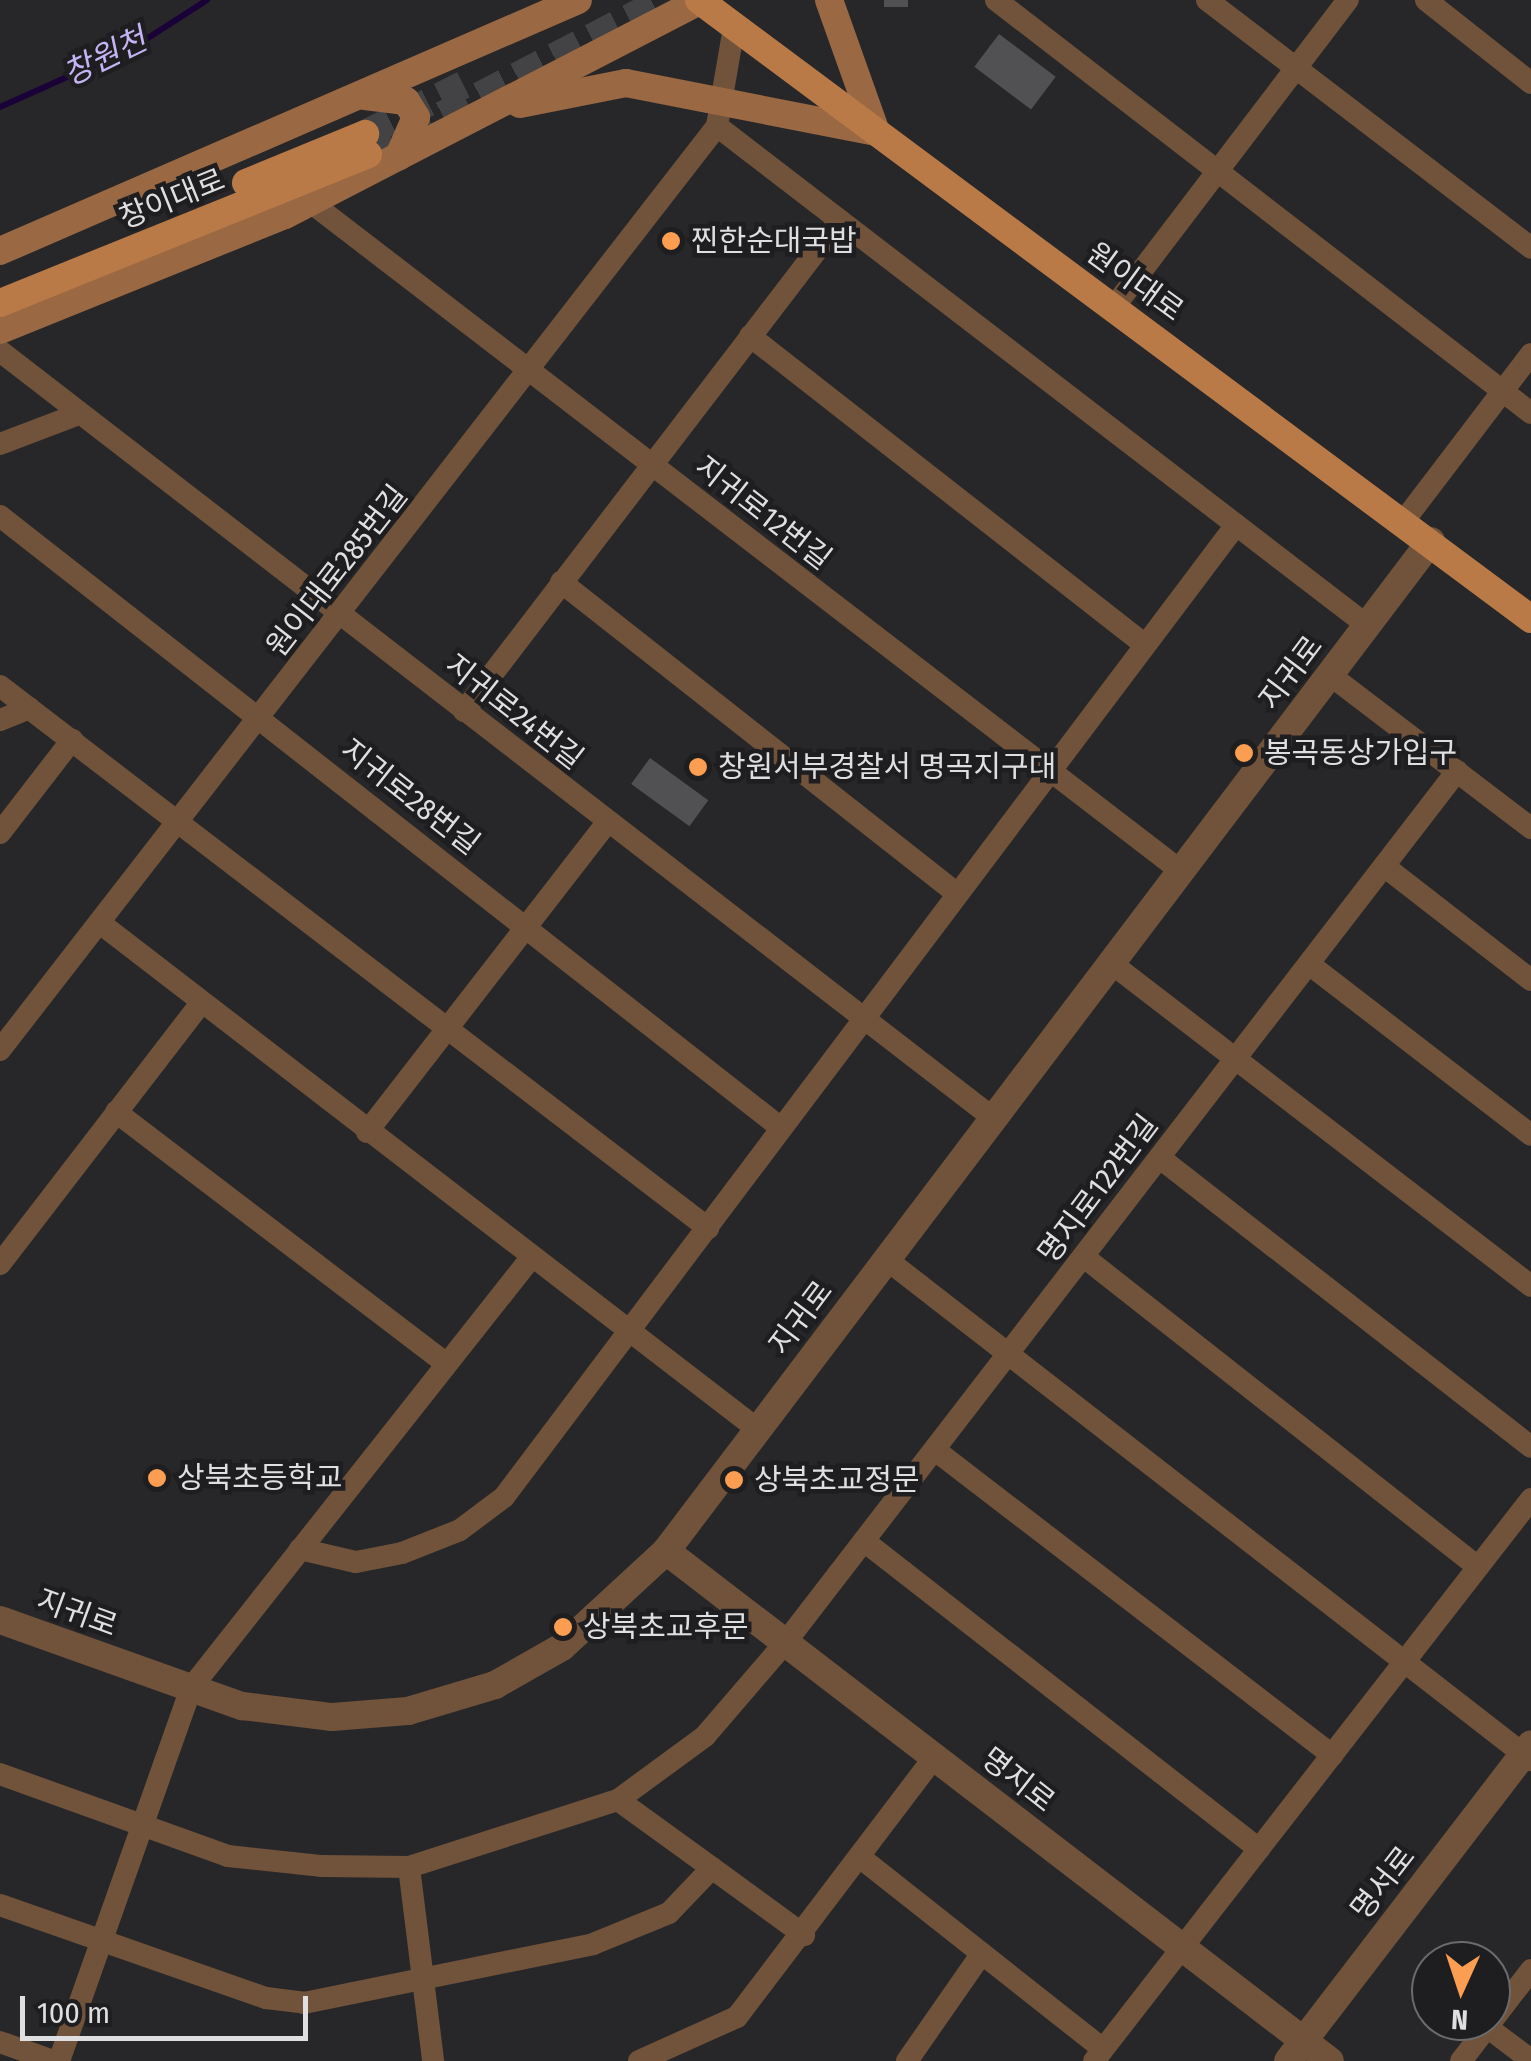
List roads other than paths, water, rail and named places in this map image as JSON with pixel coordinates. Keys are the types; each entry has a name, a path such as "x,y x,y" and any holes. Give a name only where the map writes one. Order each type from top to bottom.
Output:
{"main road":[{"path":"0,250 363,96 538,12 578,0"},
{"path":"0,330 309,201 700,0"},
{"name":"원이대로","path":"700,0 1531,619"},
{"path":"829,0 876,132"},
{"path":"486,111 626,82 721,97 876,132"},
{"path":"363,96 406,102 416,117 398,156"},
{"name":"창이대로","path":"0,285 366,144 0,304"}],"street":[{"path":"996,0 1214,174 1531,413"},
{"path":"1207,0 1531,248"},
{"path":"1114,307 1348,0"},
{"path":"1426,0 1531,83"},
{"path":"734,28 717,126 1368,626"},
{"name":"원이대로285번길","path":"0,1050 341,616 717,126"},
{"name":"지귀로12번길","path":"309,201 1181,871"},
{"path":"464,710 840,220"},
{"path":"750,336 1144,644"},
{"name":"지귀로24번길","path":"0,352 862,1021 993,1118"},
{"path":"1403,522 1531,354"},
{"path":"0,444 79,414"},
{"name":"지귀로28번길","path":"0,516 781,1128"},
{"path":"300,1550 356,1562 460,1530 504,1497 862,1021 953,891 1236,525"},
{"name":"지귀로","path":"0,1620 190,1688 332,1717 408,1711 494,1684 562,1648 666,1551 1431,541"},
{"path":"561,582 953,891"},
{"path":"1330,675 1531,828"},
{"path":"0,686 708,1228"},
{"path":"0,720 30,708"},
{"path":"0,833 72,740"},
{"name":"명지로122번길","path":"408,1867 618,1800 705,1736 864,1542 1456,771"},
{"path":"367,1132 608,821"},
{"path":"1384,866 1531,980"},
{"path":"100,923 624,1335 756,1430"},
{"path":"1111,963 1531,1286"},
{"path":"1309,964 1531,1135"},
{"path":"0,1264 200,1004"},
{"path":"116,1112 444,1362"},
{"path":"1160,1158 1531,1447"},
{"path":"1084,1257 1478,1567"},
{"path":"0,2042 56,2061 102,1942 190,1688 444,1362 530,1259"},
{"path":"886,1260 1006,1357 1529,1753"},
{"path":"935,1450 1332,1755"},
{"path":"861,1858 982,1953 1099,2055 1531,1499"},
{"path":"864,1542 1260,1848"},
{"name":"명지로","path":"666,1551 1182,1948 1295,2051 1330,2061"},
{"name":"명서로","path":"1295,2051 1529,1753"},
{"path":"639,2061 682,2055 737,2016 804,1935 934,1757"},
{"path":"0,1774 228,1856 408,1867 432,2061"},
{"path":"618,1800 804,1935"},
{"path":"0,1906 266,1998 304,2002 593,1944 669,1914 712,1868"},
{"path":"907,2061 982,1953"},
{"path":"1511,1997 1531,1970"},
{"path":"1461,2061 1477,2041"},
{"path":"1506,2041 1531,2060"}],"waterway":[{"name":"창원천","path":"0,107 134,47 207,0"}],"tunnel":[{"path":"368,154 664,0"},
{"path":"365,134 463,85"}],"place":[{"name":"찐한순대국밥","path":"671,241"},
{"name":"봉곡동상가입구","path":"1244,753"},
{"name":"창원서부경찰서 명곡지구대","path":"698,767"},
{"name":"상북초등학교","path":"157,1478"},
{"name":"상북초교정문","path":"734,1480"},
{"name":"상북초교후문","path":"563,1627"}]}
